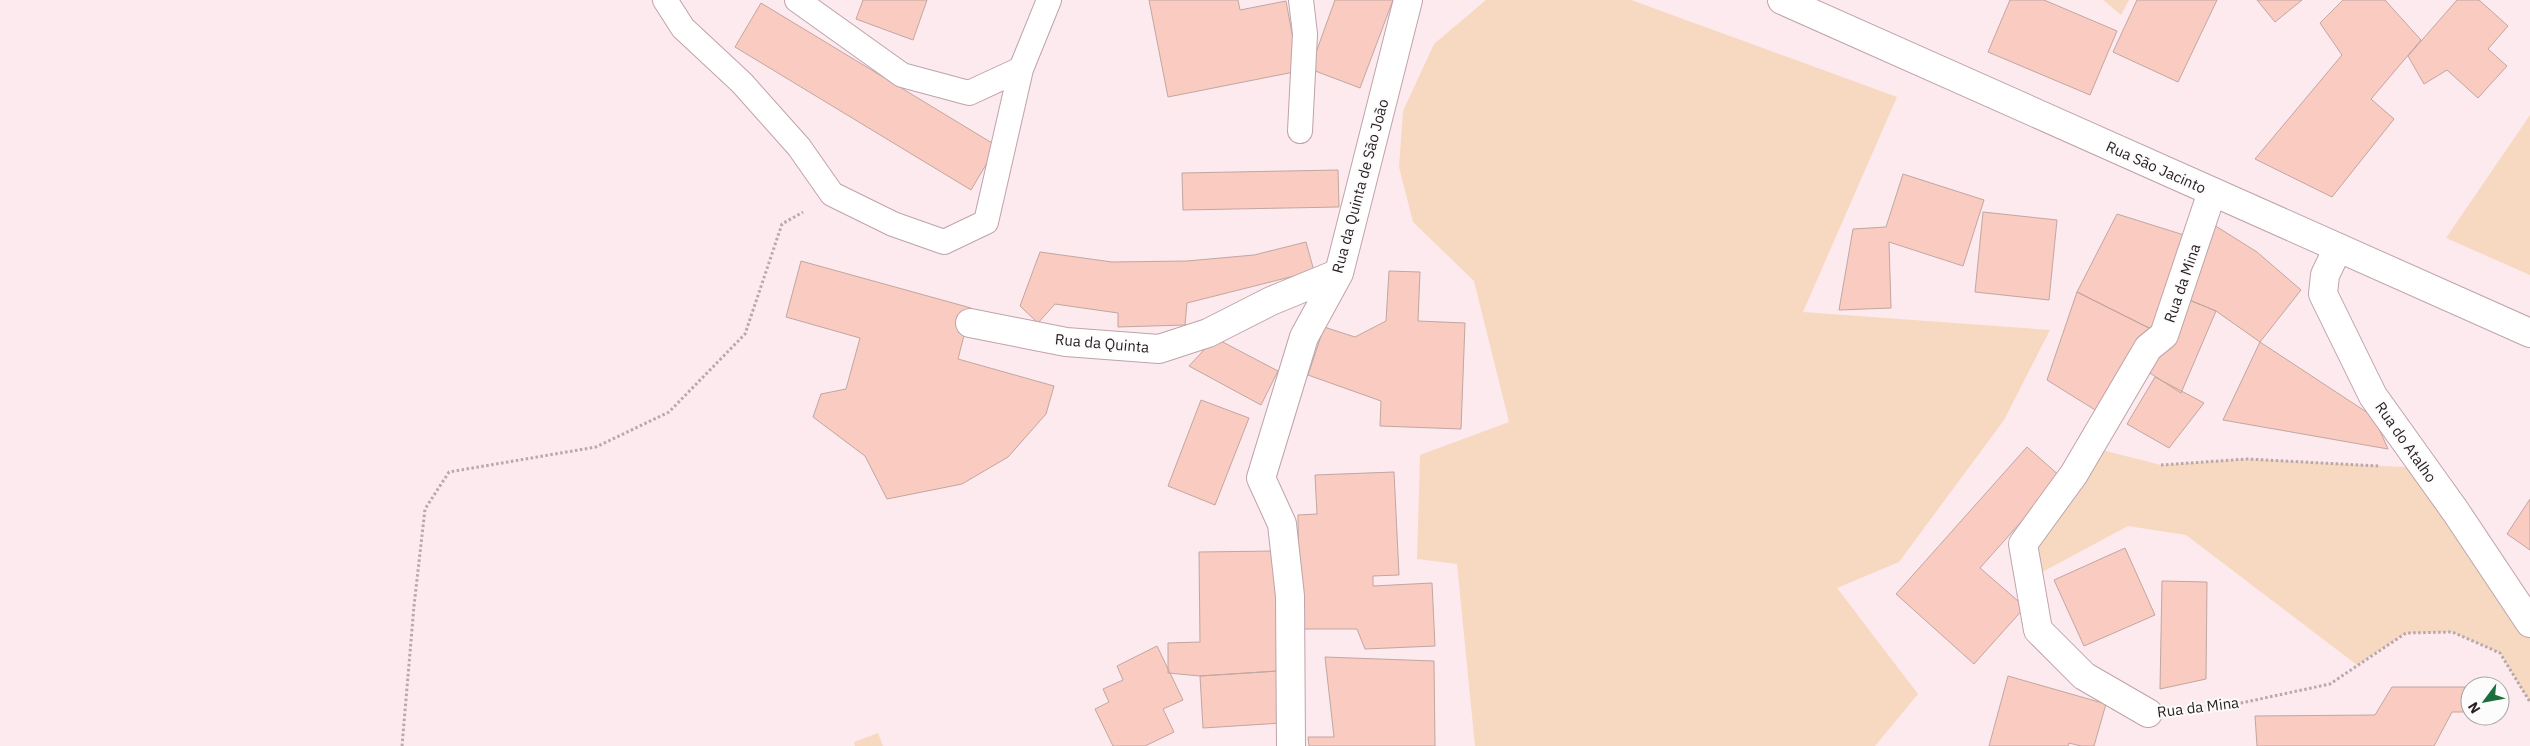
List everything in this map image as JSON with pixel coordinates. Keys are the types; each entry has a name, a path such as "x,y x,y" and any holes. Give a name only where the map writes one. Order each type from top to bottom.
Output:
{"street":[{"name":"Rua da Quinta de São João","path":"1291,746 1290,596 1282,524 1261,478 1304,337 1340,273 1408,0"},
{"name":"Rua São Jacinto","path":"1782,0 2530,333"},
{"name":"Rua da Mina","path":"2148,713 2084,676 2038,630 2023,544 2074,474 2148,348 2164,334 2212,192"},
{"name":"Rua do Atalho","path":"2338,248 2326,275 2323,294 2373,396 2530,623"},
{"name":"Rua da Quinta","path":"970,323 1066,342 1159,348 1208,333 1272,301 1340,273"}],"lane":[{"path":"665,0 683,28 742,83 799,147 832,194 893,224 944,242 986,222 1021,68 1049,0"},
{"path":"796,0 902,75 969,93 1021,68"},
{"path":"1300,131 1305,34 1301,0"}],"path":[{"path":"402,746 414,606 425,509 448,472 596,447 669,412 745,334 782,224 832,194"},
{"path":"2161,465 2247,459 2424,468"},
{"name":"Rua da Mina","path":"2148,713 2241,702 2330,684 2406,632 2452,632 2500,653 2530,702"}],"shaded area":[{"path":"1486,0 1631,0 1897,97 1803,312 2050,330 2004,420 1899,562 1837,588 1918,694 1875,746 1475,746 1457,564 1417,559 1420,455 1509,422 1474,281 1413,222 1399,167 1403,111 1434,44"},
{"path":"2103,0 2129,0 2121,15"},
{"path":"2530,115 2530,275 2446,238"},
{"path":"2090,447 2161,465 2247,459 2424,468 2530,620 2530,702 2500,653 2452,632 2406,633 2357,665 2186,535 2128,526 2029,579 2023,544"},
{"path":"878,733 883,746 855,746 854,742"}],"building":[{"path":"863,0 927,0 913,40 856,19"},
{"path":"1149,0 1238,0 1240,10 1286,1 1299,71 1168,97"},
{"path":"1335,0 1393,0 1360,88 1310,69"},
{"path":"2010,0 2044,0 2117,31 2090,95 1988,52"},
{"path":"2137,0 2217,0 2178,82 2113,52"},
{"path":"2257,0 2302,0 2275,22"},
{"path":"2343,0 2385,0 2421,40 2371,99 2394,119 2332,197 2255,159 2342,55 2320,23"},
{"path":"2457,0 2479,0 2508,26 2488,49 2507,66 2478,98 2447,70 2424,84 2408,56"},
{"path":"761,3 997,146 971,190 735,47"},
{"path":"1338,170 1339,207 1183,210 1182,173"},
{"path":"1903,174 1984,200 1963,266 1889,242 1891,308 1839,310 1853,229 1886,227"},
{"path":"1983,212 2057,220 2049,300 1975,292"},
{"path":"2117,214 2184,235 2159,333 2077,292"},
{"path":"2214,225 2257,252 2301,290 2260,342 2216,311 2182,297"},
{"path":"1306,242 1314,271 1187,303 1185,325 1118,327 1118,313 1055,304 1038,323 1020,306 1040,252 1112,262 1187,261 1254,255"},
{"path":"801,261 971,308 958,359 1054,386 1046,414 1008,457 962,484 887,499 865,456 813,417 821,394 846,389 860,338 786,317"},
{"path":"1389,271 1420,272 1418,321 1465,323 1461,429 1380,426 1381,401 1308,375 1324,327 1355,337 1386,321"},
{"path":"2077,292 2149,328 2100,413 2047,380"},
{"path":"2182,297 2216,311 2181,393 2142,368"},
{"path":"1215,338 1278,371 1261,405 1189,366"},
{"path":"2260,342 2374,417 2388,449 2223,420"},
{"path":"2155,377 2204,403 2169,448 2127,424"},
{"path":"1201,400 1249,418 1215,505 1168,486"},
{"path":"2027,447 2061,477 1980,568 2025,607 1974,664 1896,594"},
{"path":"1394,472 1399,575 1373,576 1373,586 1432,583 1435,646 1365,649 1357,629 1299,629 1298,515 1317,514 1315,475"},
{"path":"2530,499 2530,550 2507,534"},
{"path":"2125,548 2155,615 2084,646 2054,580"},
{"path":"1276,551 1278,671 1200,676 1168,673 1168,643 1200,642 1199,552"},
{"path":"2162,581 2207,582 2206,679 2160,689"},
{"path":"1157,646 1183,700 1163,709 1174,732 1145,746 1113,746 1095,709 1109,702 1103,689 1123,680 1117,666"},
{"path":"1325,657 1434,661 1435,746 1309,746 1308,737 1334,737"},
{"path":"1278,671 1282,723 1203,728 1200,676"},
{"path":"2008,676 2106,704 2094,746 2081,746 2069,743 2068,746 1989,746"},
{"path":"2392,687 2460,687 2460,712 2452,712 2434,746 2257,746 2255,716 2375,715"}]}
